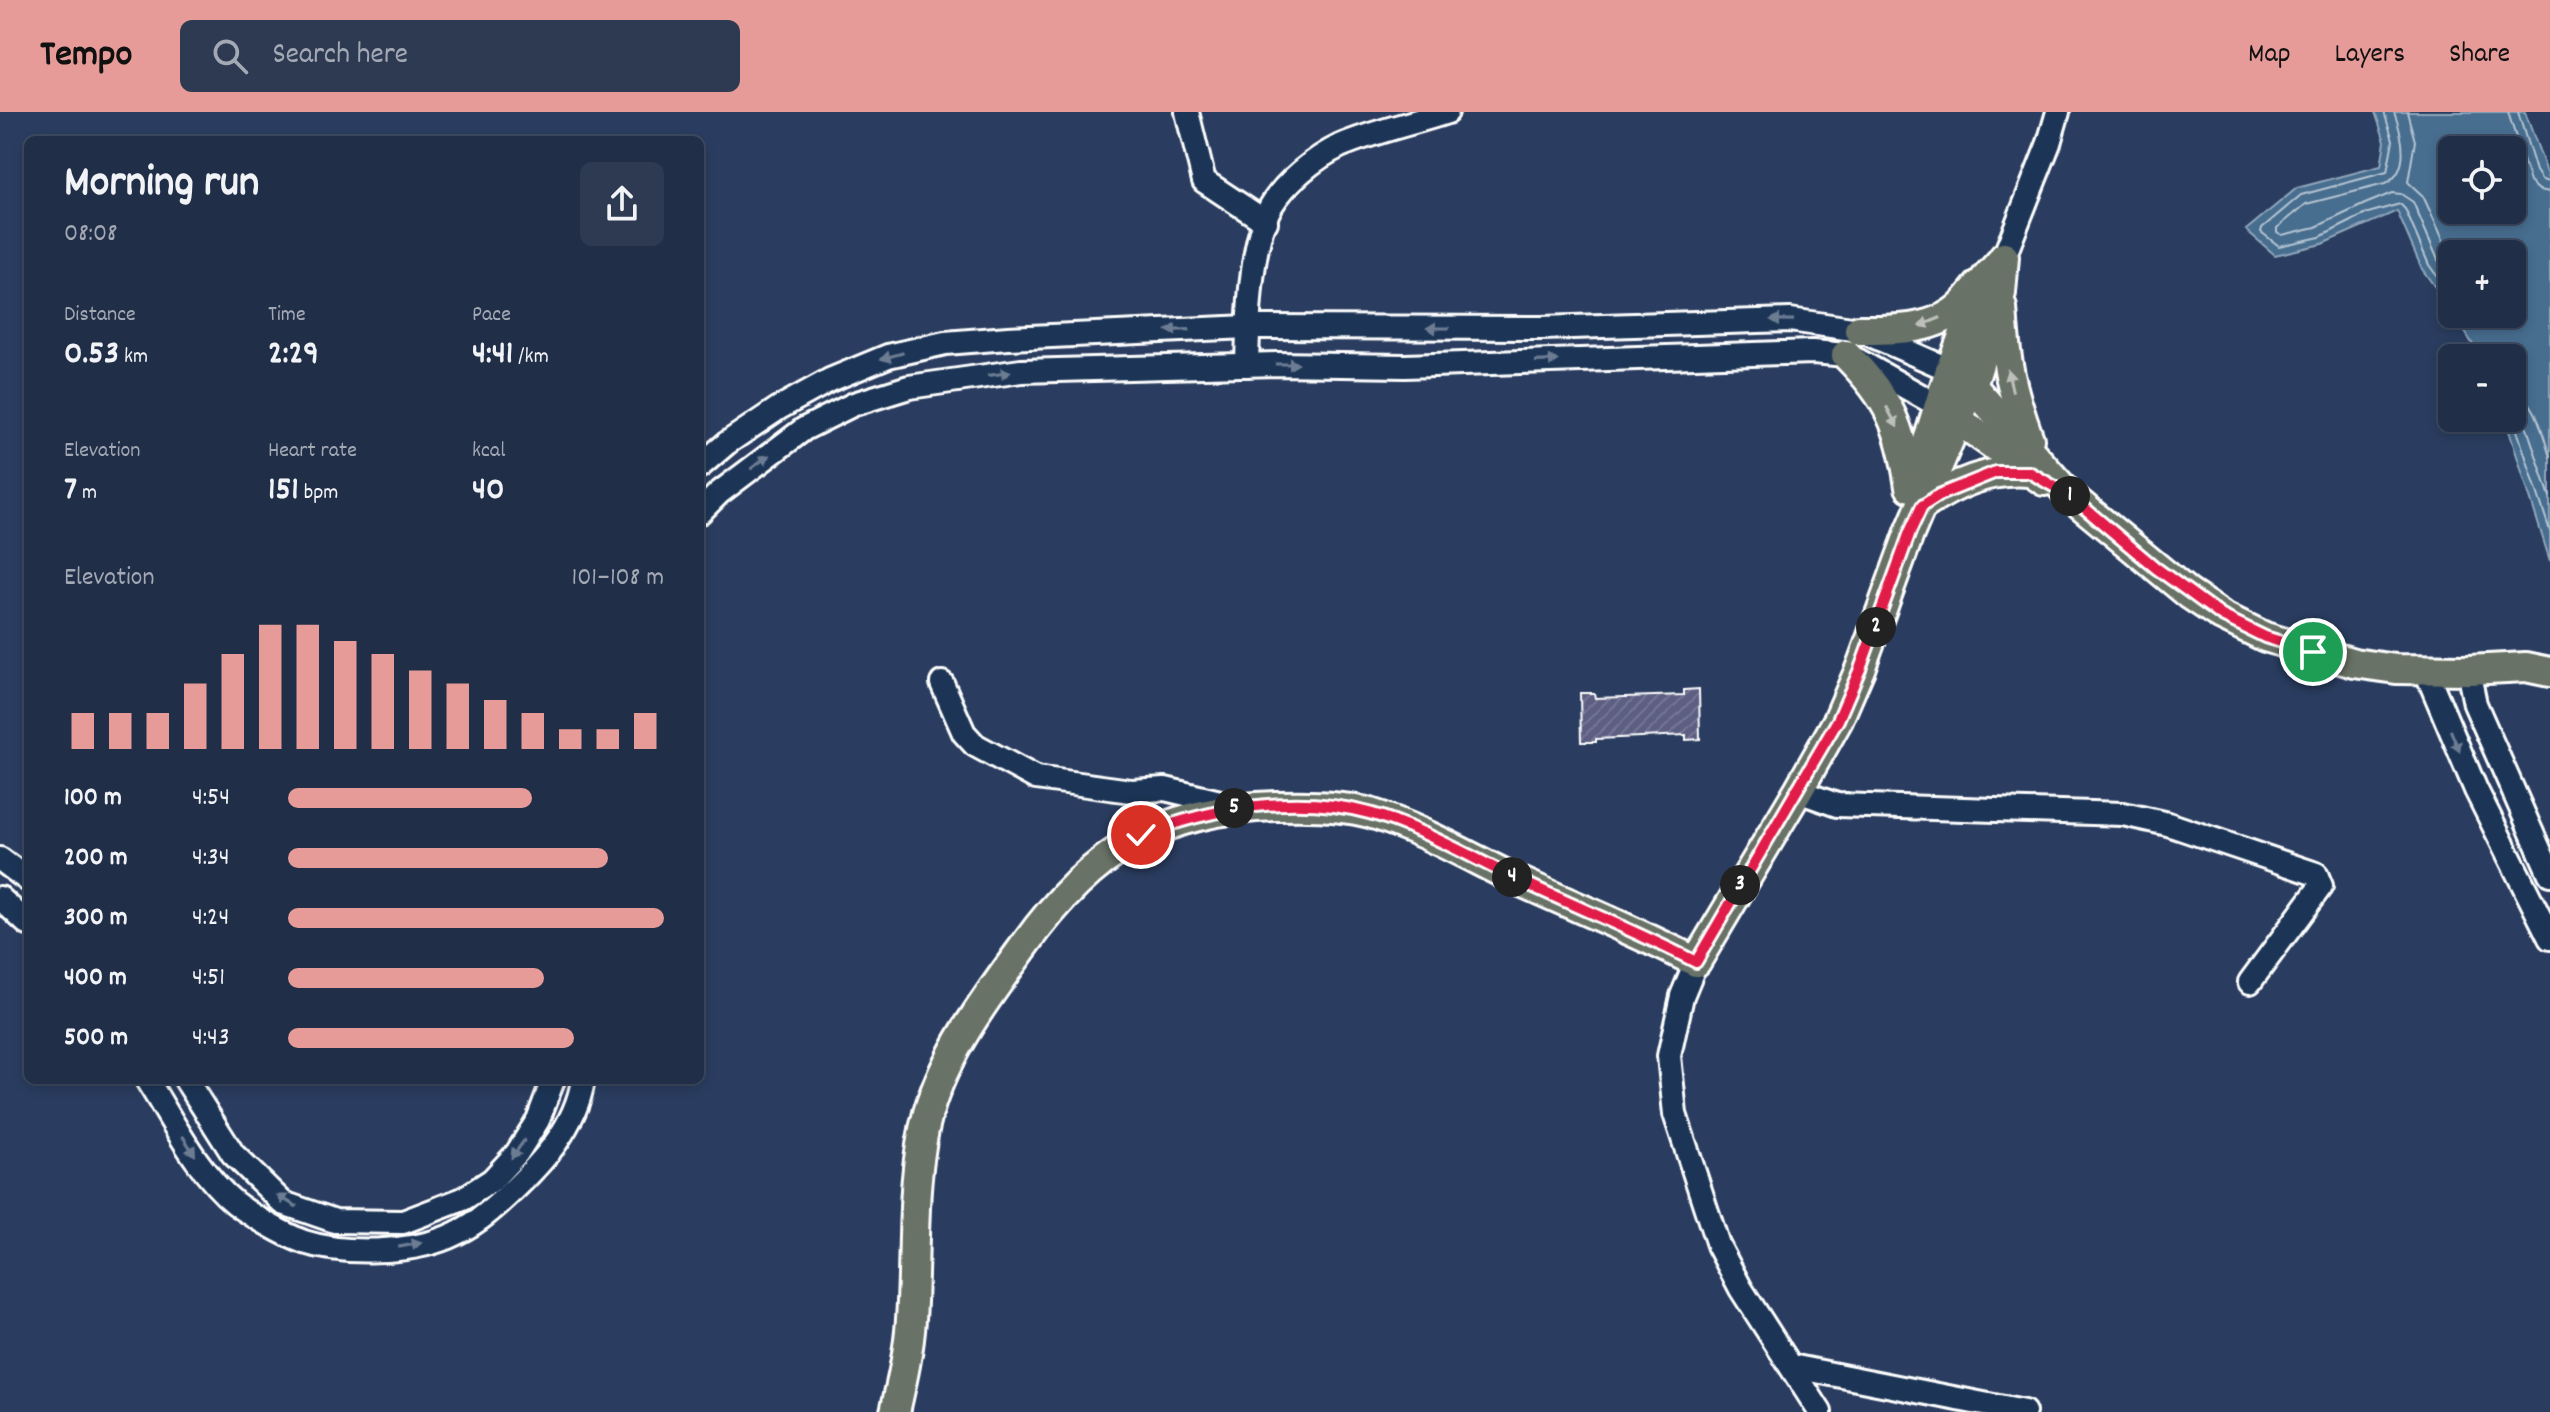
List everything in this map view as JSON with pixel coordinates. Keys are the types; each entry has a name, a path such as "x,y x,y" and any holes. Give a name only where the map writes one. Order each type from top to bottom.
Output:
{"main road":[{"path":"895,1412 905,1371 911,1322 920,1151 929,1111 944,1070 1048,913 1114,851 1141,835 1169,824 1238,807 1323,806 1369,813 1696,962 1838,720 1910,532 1917,502 2004,257"},
{"path":"1859,330 1902,330 1925,326 1993,286"},
{"path":"1993,286 2005,361 2032,464"},
{"path":"1846,355 1878,393 1899,431 1917,502"},
{"path":"1961,378 2032,464"},
{"path":"1948,414 2032,464 2189,594 2222,616 2251,630 2301,649 2354,663 2396,669 2526,667 2550,672"},
{"path":"1917,502 1988,474 2032,464"}],"street":[{"path":"1187,112 1204,181 1266,222"},
{"path":"1247,365 1248,327 1258,243 1270,207 1285,188 1300,173 1338,147 1379,131 1447,112"},
{"path":"2004,257 2058,112"},
{"path":"704,463 779,408 830,380 888,356 945,343 1008,338 1248,327 1541,328 1790,320 1859,330 1961,378"},
{"path":"704,508 719,493 804,429 854,404 909,387 1021,371 1247,365 1405,366 1813,352 1846,355 1884,373 1948,414"},
{"path":"2425,669 2476,790 2550,938"},
{"path":"2468,670 2475,704 2550,874"},
{"path":"942,683 964,733 975,745 1036,778 1131,791 1165,789 1238,807"},
{"path":"1798,791 1837,805 2123,814 2168,824 2316,874 2321,886 2250,982"},
{"path":"0,859 24,877"},
{"path":"0,898 24,920"},
{"path":"1696,962 1682,996 1669,1056 1675,1114 1718,1245 1741,1289 1820,1412"},
{"path":"150,1084 208,1176 236,1203 304,1242 372,1251 447,1238 483,1218 541,1164 565,1128 582,1084"},
{"path":"189,1084 233,1154 283,1203 335,1221 403,1222 463,1199 492,1180 517,1153 538,1120 552,1084"},
{"path":"1791,1366 2024,1412"}],"water":[{"path":"2375,112 2525,112 2550,181 2550,561 2509,432 2526,432 2526,344 2472,344 2463,328 2526,328 2526,240 2438,240 2438,291 2422,269 2397,211 2322,244 2275,255 2246,230 2297,188 2381,166 2385,141"}],"building":[{"path":"1699,689 1700,739 1686,740 1686,735 1581,742 1580,693 1594,693 1595,698 1684,695 1684,690"}],"route":[{"path":"1141,835 1169,824 1238,807 1323,806 1369,813 1656,941 1696,962 1838,720 1922,506 1954,487 2005,470 2029,472 2069,495 2156,568 2222,616 2265,637 2313,652"}]}
